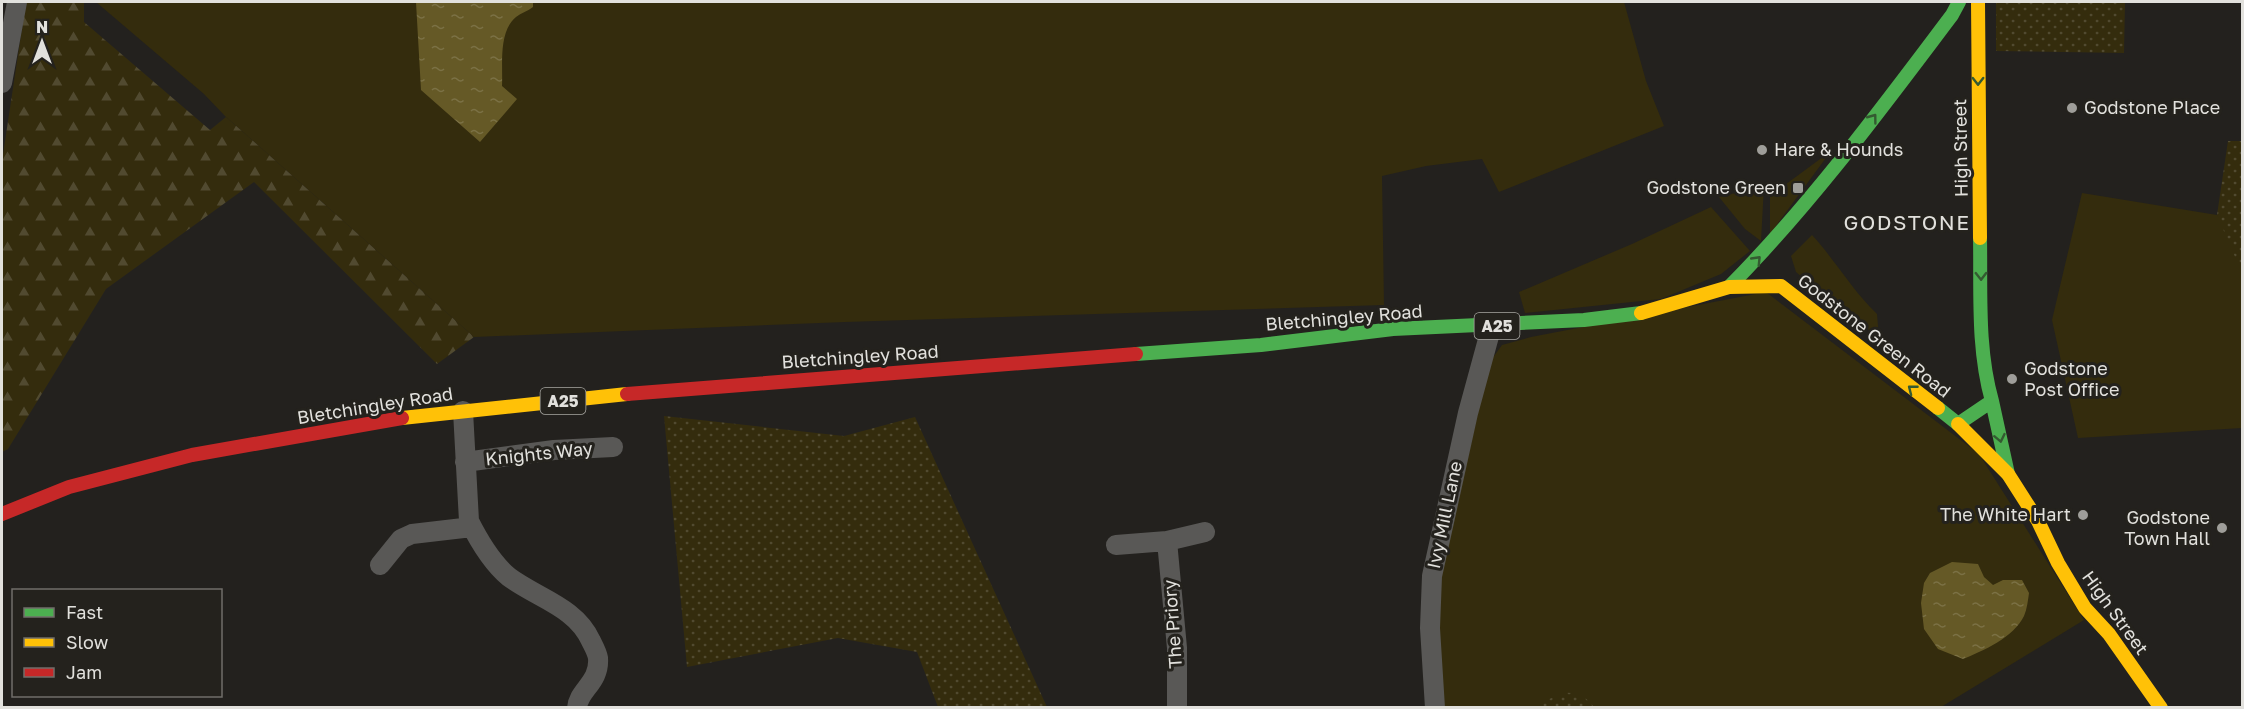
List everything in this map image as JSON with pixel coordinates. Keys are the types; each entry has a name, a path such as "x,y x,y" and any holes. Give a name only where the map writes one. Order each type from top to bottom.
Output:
{"main road":[{"path":"1729,287 1756,261 1811,198 1948,20 1959,2"},
{"name":"High Street","path":"1978,2 1981,321 1985,376 2008,474 2038,521 2058,563 2085,608 2109,634 2161,708"},
{"path":"1948,20 1978,40"},
{"path":"1782,249 1783,231"},
{"name":"Godstone Green Road","path":"1729,287 1781,281 1958,424 2008,474"},
{"name":"Bletchingley Road","path":"2,514 69,488 192,455 417,416 690,388 1261,345 1393,329 1489,327 1584,320 1647,312 1729,287"},
{"path":"1958,424 1992,401"}],"street":[{"path":"2,83 17,2"},
{"name":"Ivy Mill Lane","path":"1435,708 1430,628 1432,576 1467,414 1489,336 1489,327"},
{"name":"Knights Way","path":"463,411 469,521 472,527 489,555 509,576 576,619 588,635 598,656 598,670 577,703 577,708"},
{"name":"Knights Way","path":"465,462 554,450 613,447"},
{"path":"380,565 401,539 412,534 472,527"},
{"path":"1116,545 1167,541 1205,532"},
{"name":"The Priory","path":"1167,541 1177,648 1177,708"}],"green space":[{"path":"26,2 84,2 84,22 210,130 226,117 474,337 437,364 254,182 106,289 8,449 2,452 2,161"},
{"path":"96,2 1624,2 1646,81 1664,126 1499,192 1482,159 1426,166 1382,176 1384,305 845,322 474,337 226,117 204,94"},
{"path":"1996,2 2125,2 2124,53 1996,51"},
{"path":"2228,141 2242,141 2242,273 2217,215"},
{"path":"1831,151 1770,234 1770,196"},
{"path":"1764,186 1761,241 1745,229 1719,197"},
{"path":"2082,193 2217,215 2229,233 2242,270 2242,428 2078,438 2052,320"},
{"path":"1711,207 1750,251 1721,274 1661,299 1525,313 1519,292 1632,244"},
{"path":"1812,235 1877,314 1879,338 1796,272 1791,256"},
{"path":"1766,292 1979,454 2084,620 1941,707 1442,708 1437,595 1489,363 1502,345 1531,337"},
{"path":"664,416 844,436 915,417 1047,707 938,707 917,652 838,638 687,667"},
{"path":"1563,693 1581,696 1594,707 1539,707 1547,700"}],"water":[{"path":"416,2 533,2 533,7 510,23 504,40 502,86 517,99 480,142 421,90"},
{"path":"1952,562 1978,564 1984,577 1993,585 2003,580 2022,580 2029,593 2024,616 2006,637 1963,659 1938,649 1924,629 1921,603 1924,583 1930,573"}],"traffic: fast":[{"path":"1729,287 1760,255 1845,155 1952,15 1959,2"},
{"path":"1938,408 1958,424 1992,401 1982,340 1980,238"},
{"path":"1136,354 1261,345 1393,329 1584,320 1641,313"},
{"path":"1992,401 2008,474"}],"traffic: slow":[{"path":"1978,2 1980,238"},
{"path":"1641,313 1729,287 1781,286 1938,408"},
{"path":"402,418 627,394"},
{"path":"1958,424 2008,474 2038,521 2058,563 2085,608 2109,634 2161,708"}],"traffic: jam":[{"path":"627,394 1136,354"},
{"path":"2,514 69,487 192,455 402,418"}],"place":[{"name":"Godstone Place","path":"2072,108"},
{"name":"Hare & Hounds","path":"1762,150"},
{"name":"Godstone Green","path":"1798,188"},
{"name":"Godstone Post Office","path":"2012,379"},
{"name":"The White Hart","path":"2083,515"},
{"name":"Godstone Town Hall","path":"2222,528"}],"district":[{"name":"GODSTONE","path":"1907,223"}]}
